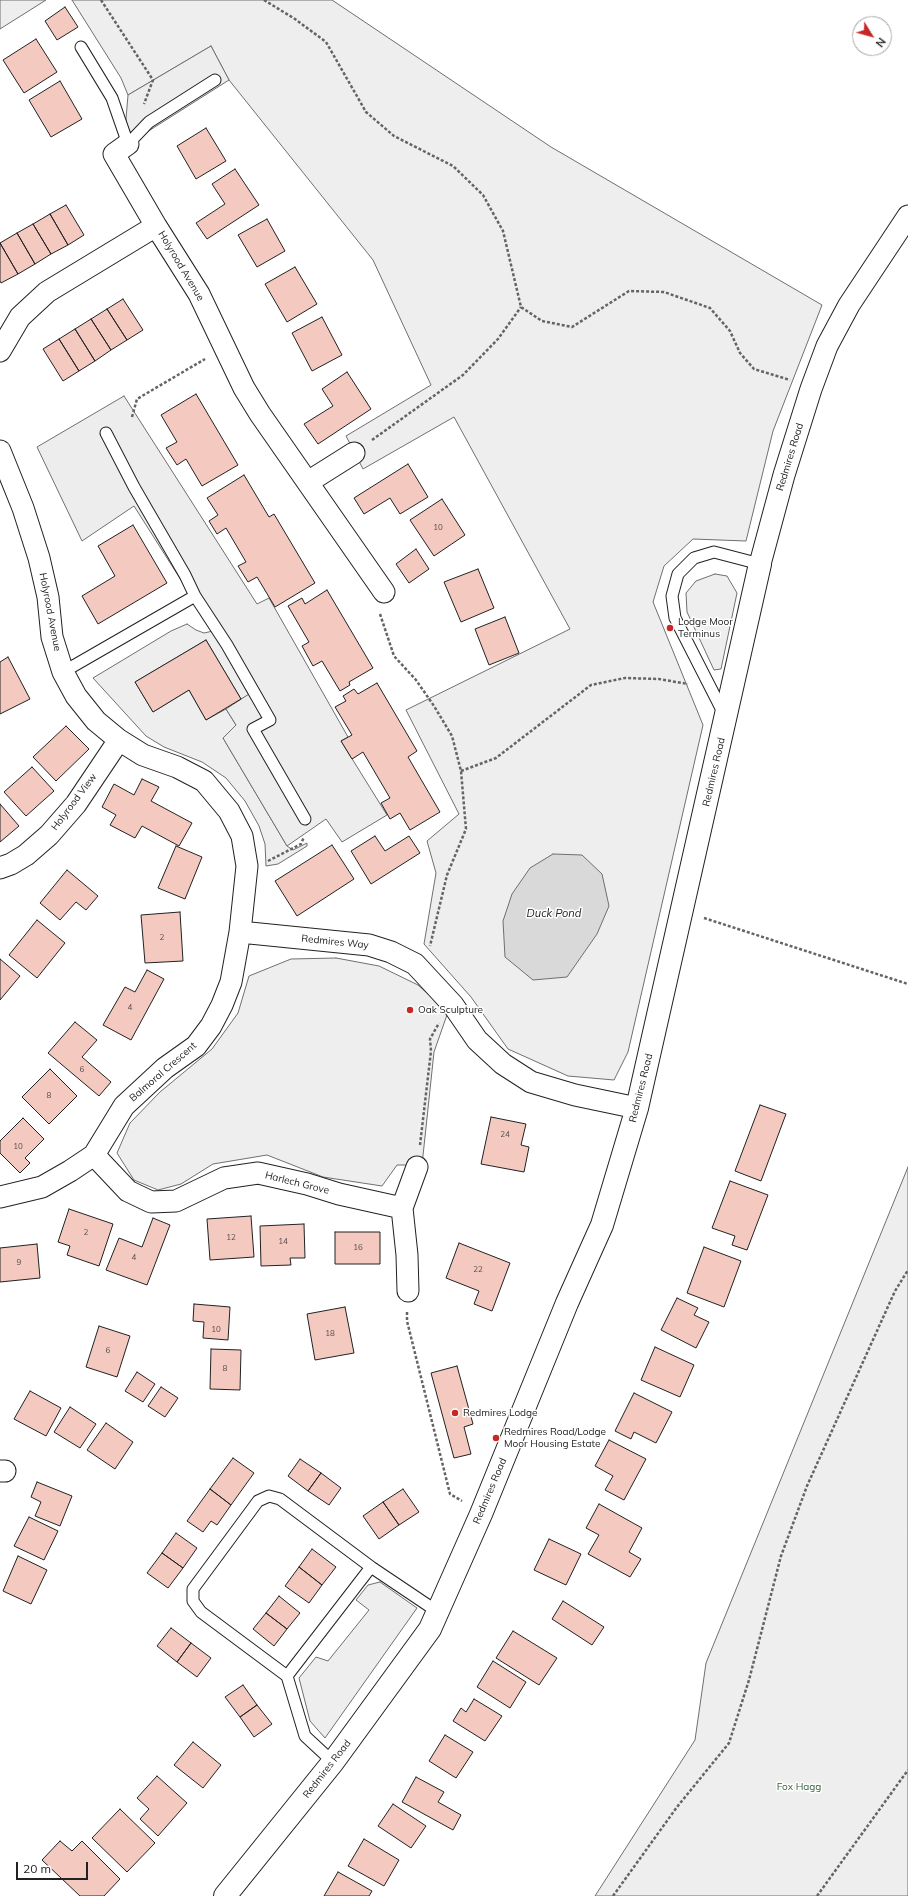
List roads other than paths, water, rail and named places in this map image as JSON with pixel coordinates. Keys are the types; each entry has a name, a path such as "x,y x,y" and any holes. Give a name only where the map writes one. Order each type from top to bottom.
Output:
{"street":[{"path":"121,149 156,226"},
{"name":"Redmires Road","path":"225,1896 333,1762 417,1649 438,1612 481,1514 567,1304 602,1225 637,1108 683,911 760,564 784,475 811,389 827,346 849,305 908,216"},
{"name":"Holyrood Avenue","path":"0,351 20,317 47,292 156,226 199,294 244,388 260,414 384,592"},
{"path":"308,482 354,453"},
{"name":"Holyrood Avenue","path":"1,459 23,508 39,558 48,597 52,637 63,672 76,696 96,721 119,740 143,755 177,767 204,781 230,811 242,836 247,866 240,932"},
{"name":"Holyrood View","path":"0,868 11,864 26,855 49,836 76,804 119,740"},
{"name":"Redmires Way","path":"240,932 369,945 391,952 415,964 453,1005 477,1040 503,1064 531,1082 575,1095 637,1108"},
{"name":"Balmoral Crescent","path":"0,1197 42,1187 70,1171 94,1154 124,1106 165,1068 196,1046 211,1026 222,1005 231,982 240,932"},
{"name":"Harlech Grove","path":"94,1154 128,1192 151,1202 176,1201 224,1178 258,1173 307,1184 339,1194 402,1208"},
{"path":"408,1292 408,1254 402,1208 417,1167"}],"lane":[{"path":"81,47 112,98 121,149"},
{"path":"121,149 149,122 215,80"},
{"path":"106,433 134,487 185,575 195,596 227,645 270,720 253,729 305,819"},
{"path":"726,718 675,618 672,596 678,574 694,558 714,552 760,564"},
{"path":"63,672 195,596"},
{"path":"333,1762 305,1736 287,1676 201,1612 193,1601 193,1589 258,1501 269,1496 280,1499 371,1566 438,1612"},
{"path":"287,1676 371,1566"}],"water":[{"name":"Duck Pond","path":"553,854 582,855 602,874 609,906 597,934 567,977 533,980 505,957 503,921 512,894 530,868"}],"place":[{"name":"Lodge Moor Terminus","path":"670,628"},
{"name":"Oak Sculpture","path":"410,1010"},
{"name":"Redmires Lodge","path":"455,1413"},
{"name":"Redmires Road/Lodge Moor Housing Estate","path":"496,1438"}],"park label":[{"name":"Fox Hagg","path":"799,1787"}]}
